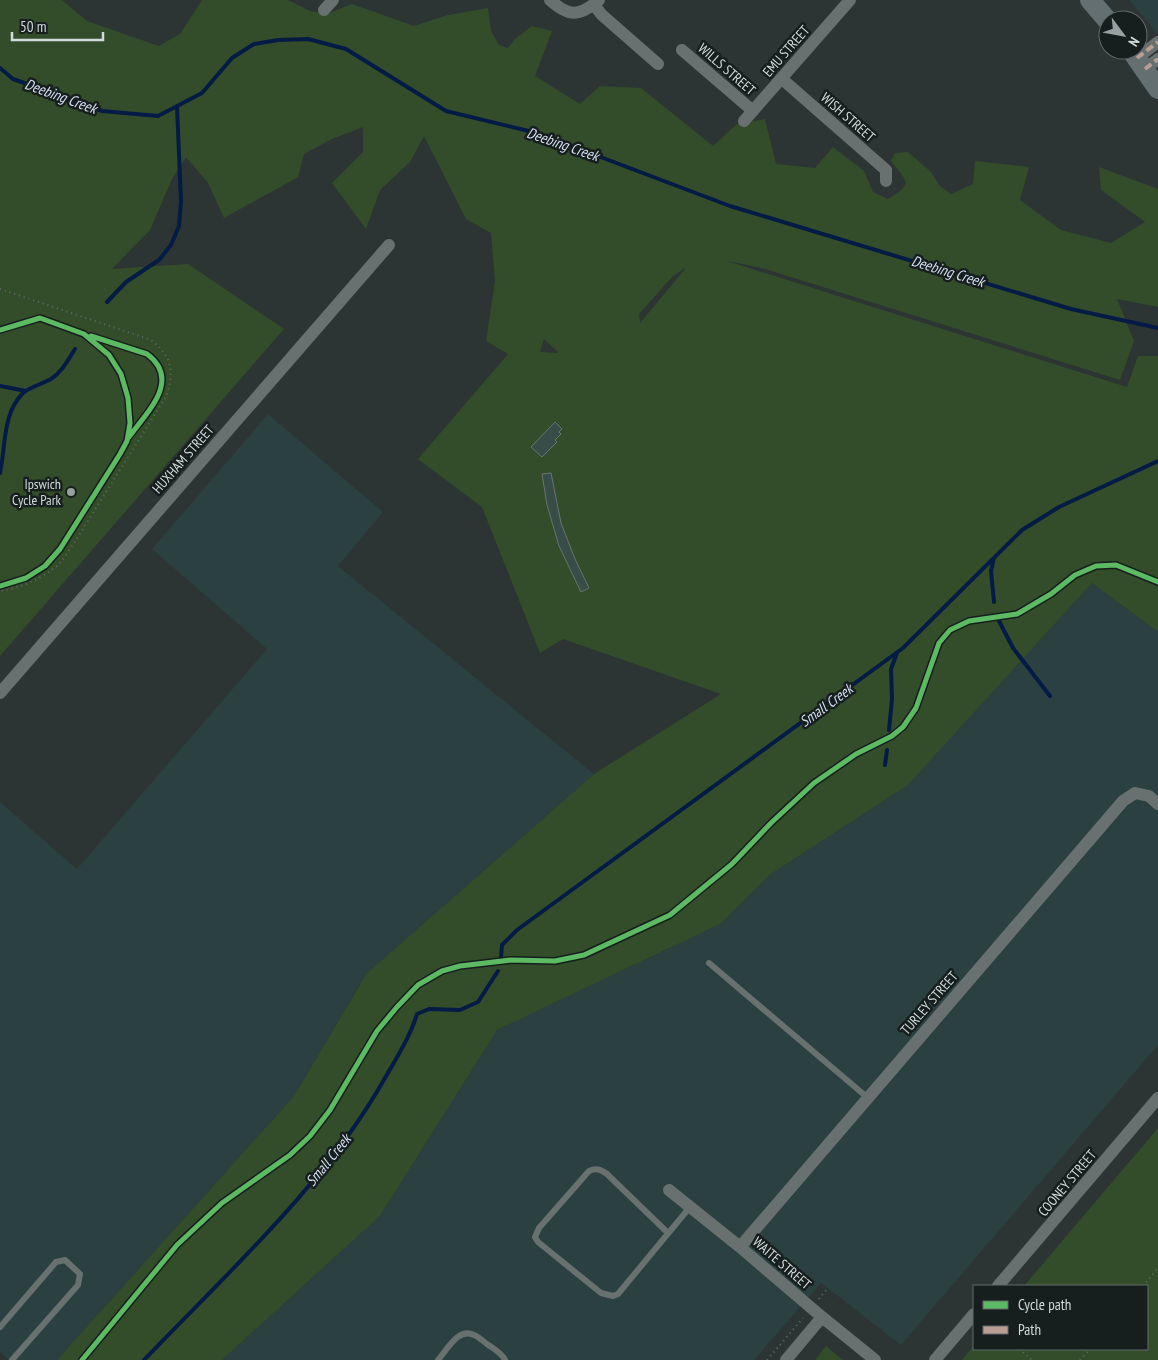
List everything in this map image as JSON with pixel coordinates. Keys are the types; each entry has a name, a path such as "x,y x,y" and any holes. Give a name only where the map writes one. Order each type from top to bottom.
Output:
{"main road":[{"path":"1090,0 1099,10"},
{"path":"1144,60 1158,89"}],"street":[{"path":"550,0 564,11 573,14 589,8 596,2 602,15 658,64"},
{"name":"EMU STREET","path":"744,121 850,0"},
{"path":"1148,53 1158,42"},
{"name":"WILLS STREET","path":"682,50 753,111"},
{"name":"WISH STREET","path":"782,79 886,170 886,181"},
{"name":"HUXHAM STREET","path":"0,693 388,245"},
{"name":"TURLEY STREET","path":"740,1247 1123,801 1135,793 1153,800"},
{"name":"COONEY STREET","path":"999,1285 1158,1098"},
{"name":"WAITE STREET","path":"669,1190 875,1360"},
{"path":"935,1360 973,1315"},
{"path":"786,1360 822,1317"}],"lane":[{"path":"709,963 868,1098"},
{"path":"668,1233 607,1174 595,1168 588,1171 539,1228 534,1237 601,1293 613,1296 618,1294 690,1207"},
{"path":"0,1327 56,1262 65,1260 80,1274 78,1285 12,1360"},
{"path":"438,1360 458,1336 466,1333 473,1334 498,1351 505,1360"}],"path":[{"path":"0,289 150,340 161,348 170,363 172,378 167,395 76,540 59,563 36,580 15,589 0,591"},
{"path":"0,586 26,578 32,574"},
{"path":"1143,1285 1158,1268"},
{"path":"767,1360 827,1290"},
{"path":"1020,1350 1032,1360"},
{"path":"1080,1360 1089,1350"}],"shaded area":[{"path":"1129,0 1158,0 1158,34 1148,22 1148,10 1138,10"},
{"path":"268,414 383,512 338,566 594,774 367,973 294,1096 57,1360 9,1360 0,1352 0,802 77,869 267,649 152,549"},
{"path":"1092,583 1158,632 1158,1045 901,1345 821,1283 754,1360 222,1360 380,1216 497,1030 720,924 771,874 908,785"}],"green space":[{"path":"0,0 62,0 87,21 159,46 180,34 202,0 288,0 310,11 327,14 352,4 414,26 448,15 488,8 491,31 499,45 508,48 516,38 532,26 552,31 535,76 580,104 600,86 641,88 713,146 737,124 765,119 776,164 815,168 833,147 864,171 873,192 888,199 905,185 904,178 891,161 895,153 908,152 931,172 940,186 951,194 973,184 975,161 1029,167 1020,200 1061,230 1111,243 1145,222 1101,190 1099,167 1158,189 1158,307 1117,299 1134,341 1120,380 762,268 727,261 1127,387 1138,356 1158,356 1158,632 1092,583 908,785 771,874 720,924 497,1030 380,1216 222,1360 57,1360 294,1096 367,973 594,774 721,694 563,639 540,653 482,507 418,459 508,354 486,341 495,281 491,233 466,219 424,136 410,162 380,190 366,229 332,183 363,152 363,127 332,139 304,154 298,177 224,218 208,183 186,157 172,179 150,230 112,269 188,264 284,329 0,656","holes":["685,269 640,323 639,314 673,276","544,339 558,352 558,353 540,352"]},
{"path":"1158,1128 1158,1360 962,1360 973,1346 973,1350 1148,1350 1148,1285 1025,1285"},
{"path":"826,1346 843,1360 815,1360"}],"building":[{"path":"555,422 562,429 559,432 561,434 555,440 557,442 542,457 531,447"},
{"path":"551,473 561,523 589,588 581,592 559,546 547,505 542,474"}],"waterway":[{"name":"Deebing Creek","path":"0,68 13,79 102,111 158,116 202,93 232,58 254,44 278,40 308,39 346,49 446,111 537,133 730,206 1071,309 1158,328"},
{"path":"107,302 126,282 159,260 171,245 179,226 181,201 177,107"},
{"path":"0,473 8,420 16,401 26,391 55,376 75,349"},
{"path":"0,386 26,391"},
{"name":"Small Creek","path":"501,958 502,945 517,930 903,648 1022,530 1059,507 1158,461"},
{"path":"994,558 991,571 994,602"},
{"path":"998,619 1013,648 1050,696"},
{"path":"889,730 892,699 891,669 897,653"},
{"path":"885,765 887,750"},
{"name":"Small Creek","path":"144,1360 274,1226 334,1155 361,1117 385,1078 407,1039 417,1014 429,1009 460,1010 478,1002 498,971"}],"marked path":[{"path":"1148,50 1158,42"},
{"path":"1145,69 1158,59"}],"cycle path":[{"path":"0,330 40,318 84,334 109,355 121,374 128,398 130,423 127,441 120,454 60,549 45,566 26,578 0,586"},
{"path":"91,336 147,354 157,364 161,374 158,396 129,437"},
{"path":"82,1360 177,1245 222,1203 290,1155 310,1136 330,1110 377,1031 418,985 442,971 460,966 511,960 555,961 584,955 670,915 732,864 771,823 814,783 856,754 892,736 903,727 916,708 939,643 950,630 969,621 1017,614 1051,594 1075,575 1096,566 1116,565 1158,582"}],"place":[{"name":"Ipswich Cycle Park","path":"71,492"}]}
